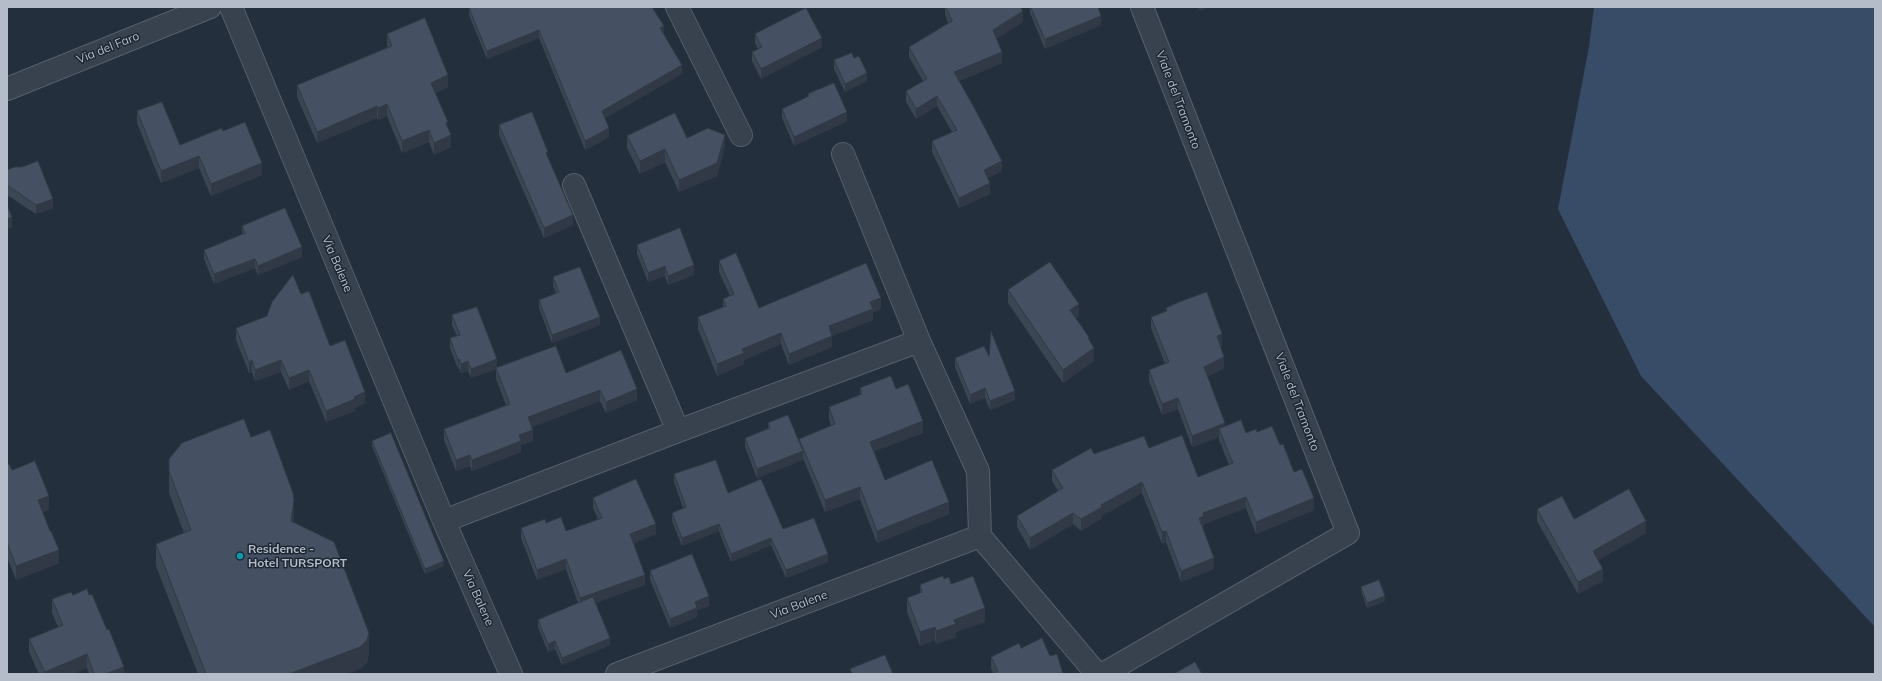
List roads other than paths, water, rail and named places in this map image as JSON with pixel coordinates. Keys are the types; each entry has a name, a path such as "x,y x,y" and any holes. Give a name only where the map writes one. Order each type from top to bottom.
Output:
{"street":[{"name":"Via del Faro","path":"7,89 210,7"},
{"name":"Via Balene","path":"231,7 444,521 511,674"},
{"path":"677,7 741,135"},
{"name":"Viale del Tramonto","path":"1103,674 1348,533 1142,7"},
{"path":"843,154 919,341 978,471 980,536 1097,674"},
{"path":"574,185 678,431"},
{"path":"444,521 678,431 919,341"},
{"name":"Via Balene","path":"617,674 980,536"}],"water":[{"path":"1594,7 1875,7 1875,627 1641,376 1558,209 1589,47"}],"place":[{"name":"Residence - Hotel TURSPORT","path":"240,556"}]}
